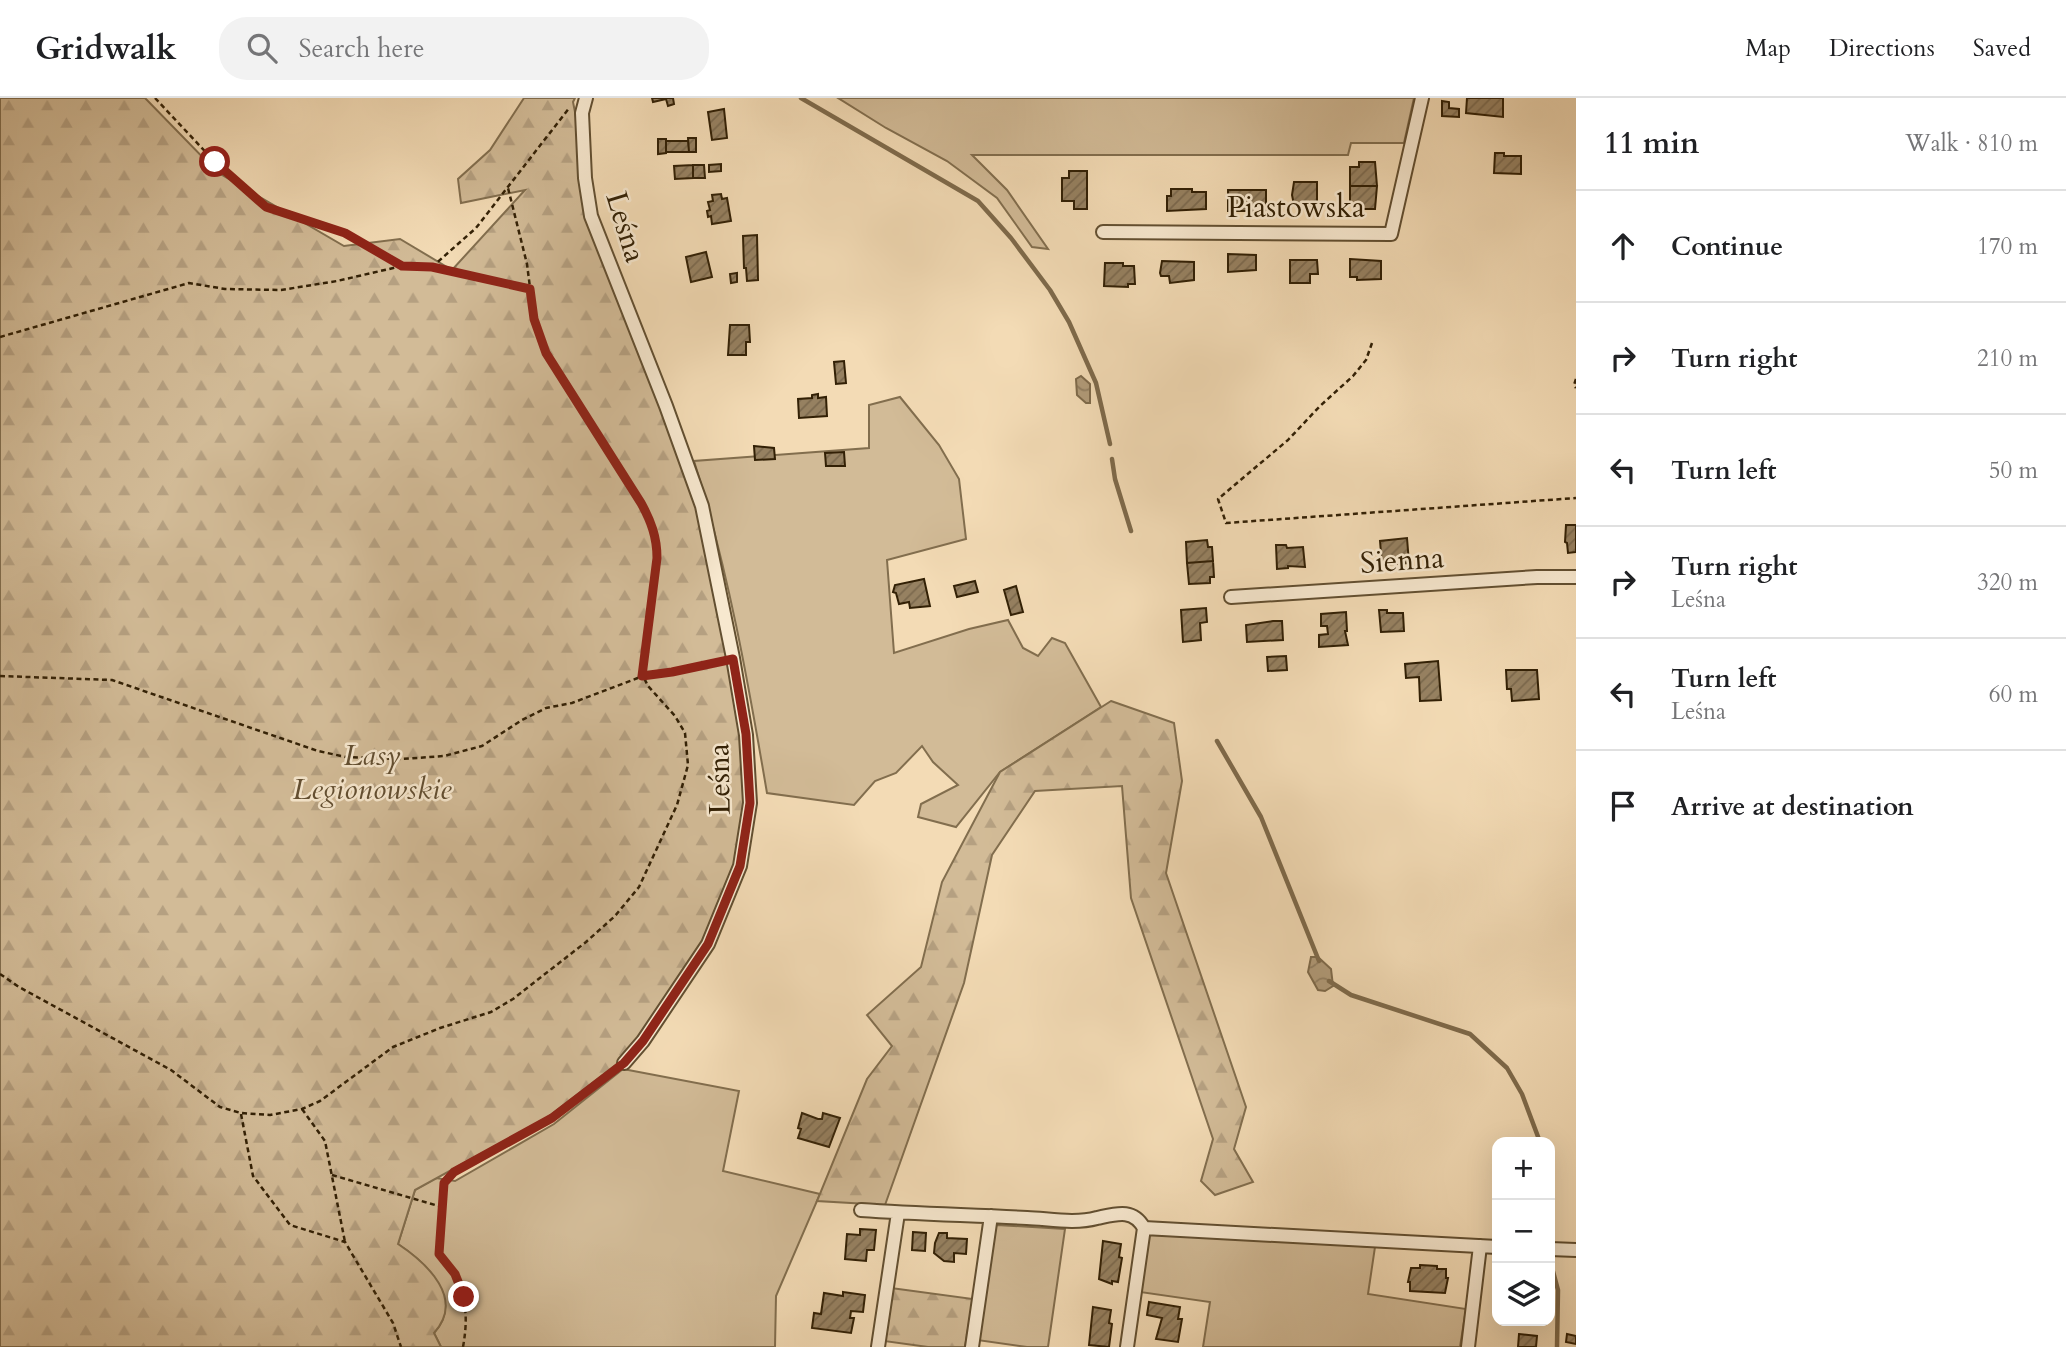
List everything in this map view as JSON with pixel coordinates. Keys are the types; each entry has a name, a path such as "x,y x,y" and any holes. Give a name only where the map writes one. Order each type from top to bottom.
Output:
{"street":[{"name":"Leśna","path":"586,98 582,113 585,178 591,216 666,406 702,506 746,734 750,803 740,866 708,944 643,1041 624,1063"},
{"name":"Piastowska","path":"1103,232 1391,234 1422,98"},
{"name":"Sienna","path":"1231,597 1537,577 1576,577"},
{"path":"860,1210 1083,1220 1121,1213 1140,1220 1144,1228 1127,1347"},
{"path":"878,1347 898,1213"},
{"path":"971,1347 991,1216"},
{"path":"1144,1228 1492,1247"},
{"path":"1468,1347 1480,1246"},
{"path":"1555,1249 1576,1250"}],"path":[{"path":"155,98 215,162 266,207 345,233 402,266"},
{"path":"432,267 476,228 577,98"},
{"path":"0,974 171,1070 220,1107 241,1113 270,1115 302,1109 320,1101 393,1047 440,1028 491,1013 586,942 615,916 639,887 677,805 688,765 685,733 675,716 642,676 657,542 651,520 546,353 534,319 527,264 508,188"},
{"path":"0,337 189,283 225,289 281,290 402,266 432,267 530,289"},
{"path":"1372,344 1366,360 1353,376 1288,440 1218,499 1226,523 1576,498"},
{"path":"1576,379 1576,388"},
{"path":"0,676 113,680 318,751 346,757 401,760 444,756 482,746 546,708 572,702 642,676 733,659"},
{"path":"463,1347 467,1325 464,1297 455,1274 439,1254 444,1183 454,1172 552,1118 624,1063"},
{"path":"302,1109 325,1141 345,1242 393,1323 401,1347"},
{"path":"241,1113 254,1176 290,1225 345,1242"},
{"path":"332,1175 442,1207"}],"green space":[{"name":"Lasy Legionowskie","path":"0,98 145,98 217,172 344,246 400,239 452,270 525,190 461,203 458,179 490,150 524,98 575,98 573,102 594,208 700,519 743,735 746,805 737,863 702,950 622,1060 548,1117 415,1190 398,1244 421,1262 439,1283 446,1308 443,1320 434,1333 441,1347 0,1347"},
{"path":"838,98 1414,98 1404,143 1351,143 1348,155 972,155 1007,190 1048,249 1032,247 997,198 947,161"},
{"path":"900,397 939,445 959,479 966,539 887,560 894,653 969,629 1008,620 1023,648 1038,656 1052,638 1065,643 1101,707 1000,772 956,827 918,817 921,804 958,785 933,762 922,746 896,773 875,781 854,805 767,793 727,584 694,461 869,448 869,405"},
{"path":"1111,701 1174,723 1182,781 1166,873 1246,1107 1234,1149 1253,1182 1215,1195 1201,1181 1213,1139 1131,898 1122,786 1035,791 992,855 964,983 885,1205 817,1201 867,1079 892,1046 867,1015 921,967 942,882 1000,772"},
{"path":"623,1069 739,1091 723,1171 820,1194 776,1296 775,1347 441,1347 434,1333 445,1308 438,1283 420,1261 398,1244 415,1190 436,1178 455,1181 554,1124"},
{"path":"997,1225 1065,1229 1048,1347 977,1340 994,1228"},
{"path":"1149,1233 1375,1247 1368,1294 1466,1309 1460,1347 1203,1347 1210,1302 1140,1292"},
{"path":"891,1288 973,1299 965,1347 928,1347 884,1341"}],"water":[{"path":"1081,376 1090,384 1090,403 1077,395 1076,379"},
{"path":"1311,957 1318,957 1331,969 1333,986 1325,991 1318,990 1308,972"}],"building":[{"path":"652,98 673,98 674,104 668,106 666,99 653,102"},
{"path":"1467,98 1503,98 1503,117 1466,113"},
{"path":"1442,101 1449,102 1449,108 1459,109 1459,117 1442,116"},
{"path":"724,109 727,138 712,140 708,112"},
{"path":"688,138 696,138 696,152 689,152"},
{"path":"658,139 666,139 666,153 658,154"},
{"path":"666,141 688,141 689,152 666,152"},
{"path":"1495,153 1521,156 1521,174 1494,173"},
{"path":"1359,162 1375,162 1377,186 1350,186 1350,167 1359,167"},
{"path":"721,164 721,171 709,172 709,165"},
{"path":"693,165 693,178 675,179 674,166"},
{"path":"693,165 704,165 705,178 693,178"},
{"path":"1069,171 1087,171 1087,209 1074,209 1074,201 1062,201 1062,178 1069,178"},
{"path":"1294,182 1317,182 1317,211 1308,211 1308,204 1294,205"},
{"path":"1350,186 1377,186 1375,209 1359,209 1359,205 1350,204"},
{"path":"1171,189 1206,192 1206,209 1167,211 1167,196 1171,196"},
{"path":"1228,190 1266,190 1266,211 1228,211"},
{"path":"721,194 722,199 727,198 731,221 712,224 711,216 708,217 708,202 713,201 712,195"},
{"path":"757,235 758,280 747,281 743,236"},
{"path":"706,252 712,277 691,282 686,257"},
{"path":"1228,254 1256,255 1256,270 1228,272"},
{"path":"1350,259 1381,261 1381,279 1357,280 1357,277 1350,277"},
{"path":"1290,260 1317,260 1318,274 1310,274 1310,283 1290,283"},
{"path":"1162,261 1194,262 1194,280 1170,283 1169,276 1161,276"},
{"path":"1105,263 1134,266 1135,284 1128,284 1128,287 1104,286"},
{"path":"737,273 737,282 731,283 730,274"},
{"path":"730,325 749,325 750,342 746,342 746,355 728,355"},
{"path":"844,361 846,383 836,384 834,362"},
{"path":"818,394 818,398 826,397 827,416 799,418 798,399 812,398 812,395"},
{"path":"754,446 774,448 775,459 755,460"},
{"path":"844,452 845,466 826,466 825,453"},
{"path":"1566,525 1576,525 1576,552 1568,553 1565,542"},
{"path":"1407,538 1409,563 1382,565 1380,541"},
{"path":"1207,540 1208,547 1212,547 1213,561 1187,563 1186,542"},
{"path":"1276,545 1286,545 1287,548 1303,547 1305,567 1288,566 1277,569"},
{"path":"1213,561 1214,577 1210,577 1210,583 1189,584 1187,563"},
{"path":"924,579 930,606 910,608 909,602 899,604 896,593 893,592 895,585"},
{"path":"975,581 978,592 957,597 954,586"},
{"path":"1016,586 1023,612 1011,615 1004,590"},
{"path":"1206,608 1207,622 1200,623 1201,640 1183,642 1181,610"},
{"path":"1379,610 1403,613 1404,631 1381,632"},
{"path":"1346,612 1345,631 1348,645 1319,647 1319,635 1328,634 1327,626 1321,626 1321,614"},
{"path":"1282,621 1283,640 1247,642 1246,625"},
{"path":"1286,656 1287,670 1268,671 1267,657"},
{"path":"1438,661 1441,700 1420,701 1419,677 1406,678 1405,664"},
{"path":"1506,670 1537,670 1539,699 1512,701 1511,689 1507,689"},
{"path":"802,1113 818,1119 822,1119 823,1113 840,1118 829,1147 798,1138"},
{"path":"860,1229 876,1230 874,1250 867,1250 866,1261 845,1259 847,1234 860,1235"},
{"path":"913,1232 926,1233 925,1251 912,1250"},
{"path":"939,1233 947,1233 947,1238 967,1239 966,1254 954,1253 954,1262 944,1261 934,1253"},
{"path":"1103,1241 1121,1244 1118,1282 1112,1281 1112,1284 1099,1279"},
{"path":"1420,1265 1446,1269 1448,1278 1445,1293 1410,1291 1408,1282 1411,1268 1420,1268"},
{"path":"843,1292 865,1295 863,1312 851,1311 850,1318 854,1318 851,1333 812,1328 814,1313 821,1314 824,1293 843,1296"},
{"path":"1149,1302 1180,1307 1178,1319 1182,1319 1178,1342 1156,1339 1162,1318 1147,1315"},
{"path":"1093,1307 1111,1310 1109,1347 1089,1345"},
{"path":"1519,1334 1537,1336 1536,1347 1518,1347"},
{"path":"1567,1334 1576,1336 1576,1344 1566,1342"}],"waterway":[{"path":"801,98 978,201 1011,238 1050,290 1069,322 1096,383 1110,444"},
{"path":"1112,459 1115,479 1131,531"},
{"path":"1217,741 1261,817 1319,961"},
{"path":"1329,981 1351,995 1470,1034 1507,1068 1522,1094 1538,1137"},
{"path":"1555,1279 1558,1290 1557,1347"}],"route":[{"path":"215,162 266,207 345,233 402,266 432,267 530,289 534,319 546,353 651,520 657,542 657,558 642,676 733,659 746,734 750,803 740,866 708,944 643,1041 624,1063 552,1118 454,1172 444,1183 439,1254 455,1274 464,1297"}]}
